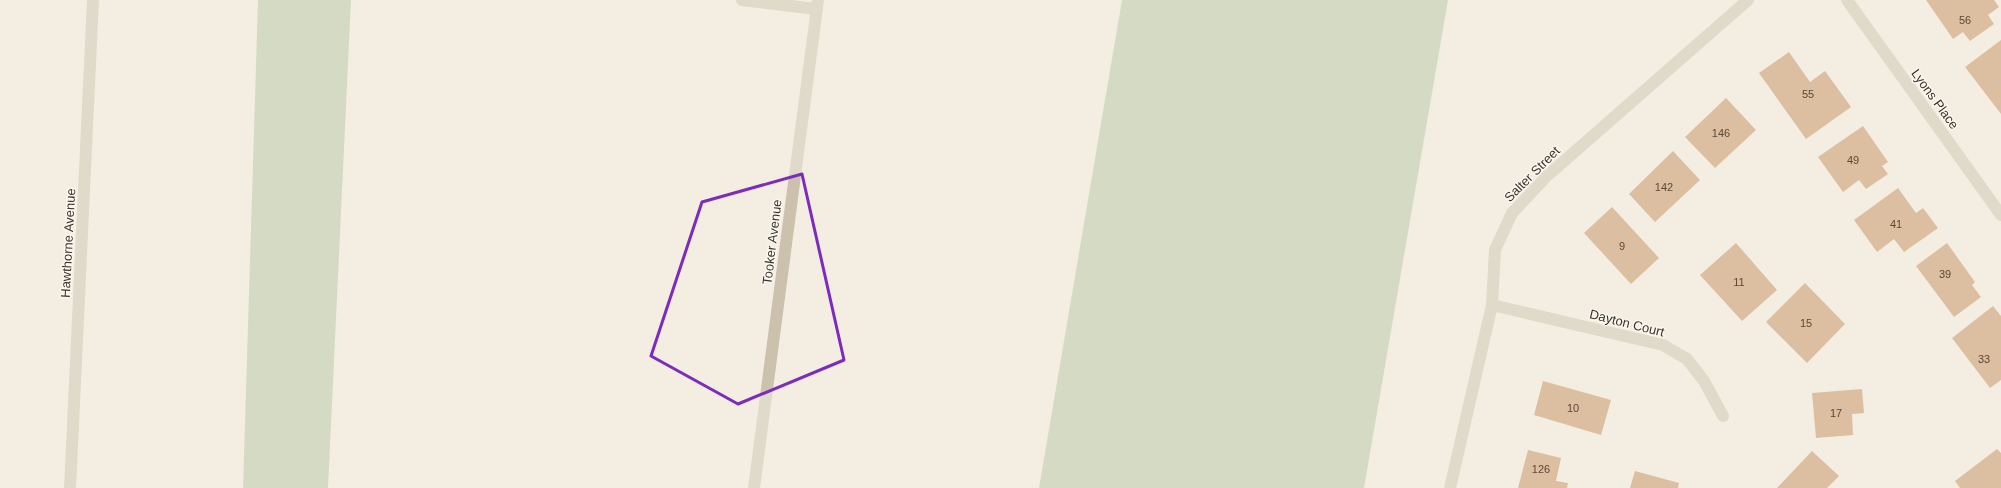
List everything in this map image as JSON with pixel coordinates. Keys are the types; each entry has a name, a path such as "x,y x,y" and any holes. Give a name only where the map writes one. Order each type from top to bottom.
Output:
{"street":[{"name":"Hawthorne Avenue","path":"70,488 93,0"},
{"path":"742,0 817,4"},
{"name":"Salter Street","path":"1450,488 1492,305 1495,250 1512,213 1547,176 1748,0"},
{"name":"Lyons Place","path":"1847,0 2001,215"},
{"name":"Tooker Avenue","path":"754,488 817,4"},
{"name":"Dayton Court","path":"1492,305 1663,345 1687,359 1704,380 1723,416"}],"highlighted area":[{"path":"802,174 844,360 738,404 651,356 702,202"}],"green space":[{"path":"258,0 351,0 328,488 243,488"},
{"path":"1122,0 1448,0 1364,488 1039,488"}],"building":[{"path":"1926,0 1994,0 1999,7 1988,15 1994,24 1970,41 1963,32 1953,39"},
{"path":"2001,40 2001,114 1965,67"},
{"path":"1789,52 1810,82 1825,71 1851,107 1806,139 1759,73"},
{"path":"1726,98 1756,130 1715,168 1685,137"},
{"path":"1863,126 1888,162 1882,166 1888,174 1866,189 1859,180 1843,192 1818,157"},
{"path":"1673,151 1700,180 1655,222 1629,194"},
{"path":"1898,188 1916,213 1923,208 1938,228 1904,252 1894,239 1877,252 1854,220"},
{"path":"1612,207 1659,258 1631,284 1584,233"},
{"path":"1736,243 1777,290 1742,321 1700,275"},
{"path":"1947,243 1975,282 1972,285 1981,297 1954,317 1916,266"},
{"path":"1805,283 1845,324 1807,363 1766,322"},
{"path":"1993,306 2001,316 2001,380 1990,388 1952,338"},
{"path":"1543,381 1611,400 1601,435 1534,415"},
{"path":"1862,389 1864,413 1852,414 1853,435 1816,438 1812,393"},
{"path":"1997,449 2001,453 2001,488 1960,488 1955,481"},
{"path":"1528,450 1561,458 1556,481 1568,483 1567,488 1518,488"},
{"path":"1812,451 1839,476 1827,488 1777,488"},
{"path":"1635,471 1679,483 1678,488 1630,488"}]}
